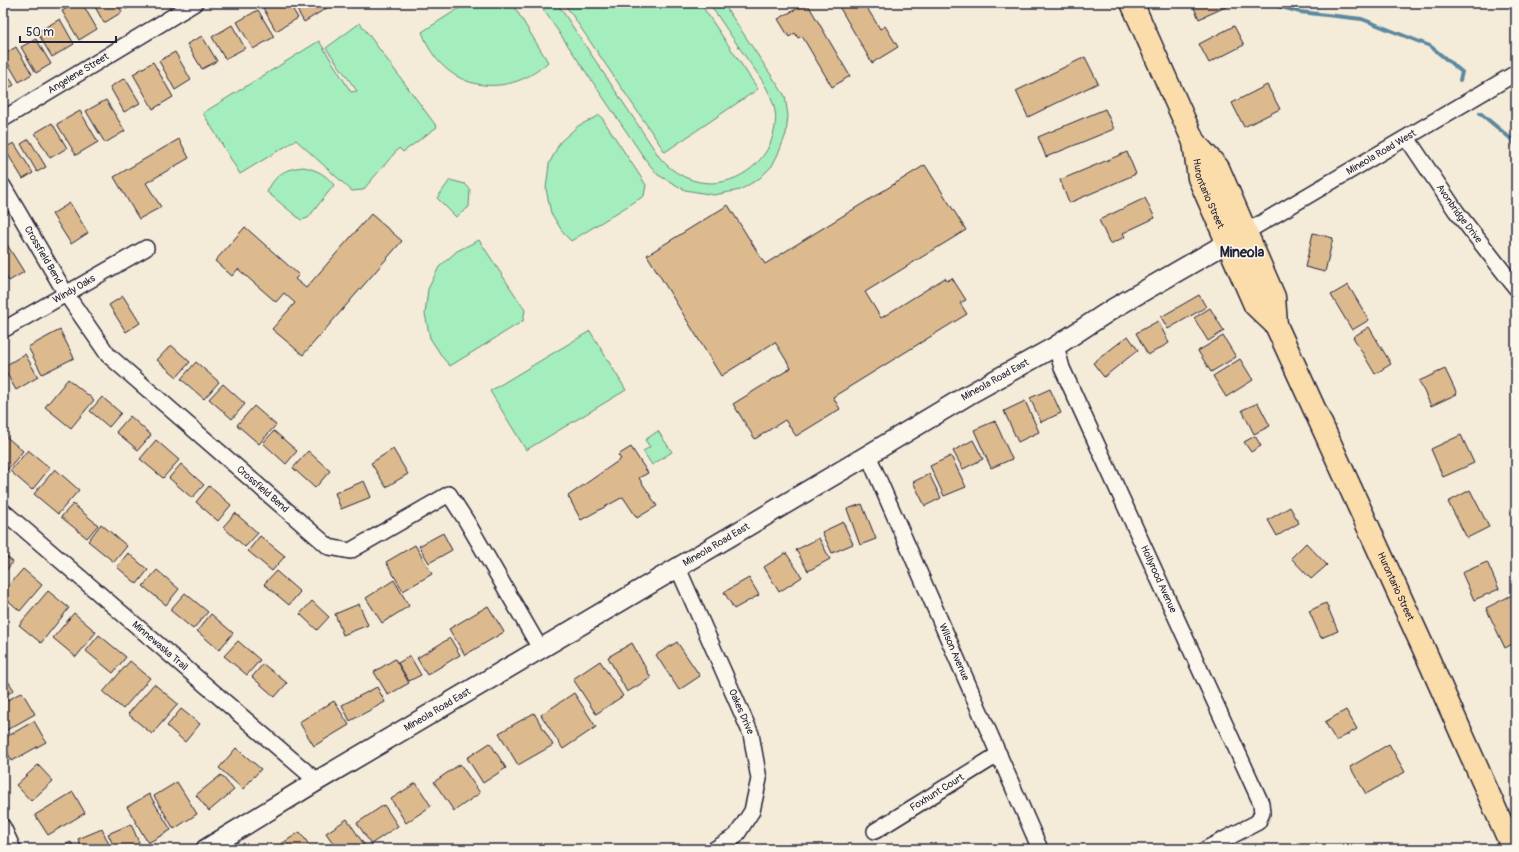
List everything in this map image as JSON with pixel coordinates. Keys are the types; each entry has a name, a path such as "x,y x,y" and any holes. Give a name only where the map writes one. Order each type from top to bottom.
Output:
{"main road":[{"name":"Hurontario Street","path":"1132,3 1194,142 1218,168 1237,238 1274,297 1276,325 1420,640 1513,849"}],"street":[{"name":"Angelene Street","path":"3,118 195,3"},
{"name":"Mineola Road West","path":"1237,238 1516,72"},
{"name":"Avonbridge Drive","path":"1407,138 1456,211 1516,288"},
{"name":"Crossfield Bend","path":"3,186 66,294 108,355 329,547 350,551 449,494 467,522 541,650"},
{"name":"Mineola Road East","path":"214,847 317,781 541,650 968,395 1056,346 1114,308 1237,238"},
{"name":"Windy Oaks","path":"3,330 146,248"},
{"name":"Hollyrood Avenue","path":"1056,346 1062,368 1261,803 1262,813 1258,822 1206,849"},
{"name":"Wilson Avenue","path":"868,455 1040,849"},
{"name":"Minnewaska Trail","path":"3,511 317,781"},
{"name":"Oakes Drive","path":"678,568 751,734 759,779 752,811 736,836 715,849"},
{"name":"Foxhunt Court","path":"875,831 999,754"},
{"path":"3,827 14,849"}],"green space":[{"path":"467,3 512,3 548,62 535,73 520,80 504,84 489,85 473,83 458,77 445,67 431,52 422,32"},
{"path":"539,3 557,3 660,158 672,170 687,178 699,182 712,183 724,182 735,178 756,164 764,155 770,144 776,119 773,103 763,82 709,3 723,3 785,96 788,116 786,134 772,166 760,178 740,190 714,195 685,190 658,175 645,159"},
{"path":"564,3 700,3 758,89 665,152"},
{"path":"360,23 437,127 403,152 399,148 363,190 352,191 296,140 240,174 203,113 319,41 351,92 357,91 326,48"},
{"path":"600,115 646,185 644,196 571,241 564,234 551,213 546,189 549,164 560,142 578,126"},
{"path":"304,167 320,173 334,185 308,218 301,220 267,192 277,177 281,174 291,169"},
{"path":"450,180 465,184 470,189 469,207 456,217 437,198"},
{"path":"479,240 525,310 523,321 450,366 430,338 425,314 428,289 439,267 457,251"},
{"path":"590,331 626,390 526,450 490,391"},
{"path":"658,431 672,452 652,465 643,451 650,447 645,440"}],"building":[{"path":"76,3 82,3 97,29 79,40 62,11"},
{"path":"93,3 117,3 122,12 104,23"},
{"path":"122,3 137,3 126,9"},
{"path":"289,3 298,18 276,31 261,4"},
{"path":"293,3 328,3 330,6 304,22"},
{"path":"807,3 850,76 832,87 802,36 798,38 795,33 789,37 778,19"},
{"path":"837,3 864,3 880,29 885,26 898,47 872,63"},
{"path":"1009,3 1022,3 1022,5 1009,7"},
{"path":"1192,3 1227,3 1228,6 1199,19"},
{"path":"258,10 274,37 253,49 237,22"},
{"path":"60,19 74,44 52,57 37,32"},
{"path":"232,25 245,48 225,59 212,37"},
{"path":"1234,26 1244,45 1209,63 1199,44"},
{"path":"202,36 217,61 202,69 187,44"},
{"path":"36,39 51,64 36,73 21,47"},
{"path":"16,47 32,74 19,82 3,55"},
{"path":"175,52 191,80 175,90 159,61"},
{"path":"1085,57 1098,83 1028,117 1016,91"},
{"path":"153,62 173,97 153,109 133,74"},
{"path":"3,67 14,85 3,91"},
{"path":"125,78 140,103 124,112 110,87"},
{"path":"1267,85 1280,109 1244,127 1232,103"},
{"path":"106,100 125,131 105,143 86,111"},
{"path":"1105,109 1114,129 1046,157 1038,137"},
{"path":"80,111 98,142 76,155 57,124"},
{"path":"52,123 67,148 50,158 35,133"},
{"path":"29,139 46,167 37,172 21,144"},
{"path":"179,139 189,158 146,183 161,207 139,219 114,177"},
{"path":"14,143 33,173 23,179 4,148"},
{"path":"1127,152 1136,174 1069,203 1060,180"},
{"path":"925,165 966,230 865,292 881,318 945,278 947,281 952,278 966,300 960,303 967,314 833,397 840,409 796,436 785,420 755,439 733,404 791,368 775,342 721,376 647,255 728,205 765,264"},
{"path":"1145,198 1155,218 1123,233 1125,237 1110,244 1099,220"},
{"path":"70,203 88,233 71,244 52,214"},
{"path":"371,214 402,241 303,355 272,329 295,303 284,293 276,302 238,269 232,276 215,261 245,227 299,275 295,279 306,288"},
{"path":"1313,233 1333,238 1325,272 1305,267"},
{"path":"6,243 24,272 9,281 3,272 3,245"},
{"path":"1348,285 1369,320 1352,330 1331,295"},
{"path":"1199,295 1206,307 1168,329 1161,317"},
{"path":"123,296 140,323 126,332 109,305"},
{"path":"1210,308 1224,331 1208,341 1194,318"},
{"path":"1158,321 1169,343 1148,355 1136,333"},
{"path":"1369,327 1391,364 1375,374 1353,337"},
{"path":"60,330 74,358 42,374 28,347"},
{"path":"1128,336 1138,350 1104,377 1093,363"},
{"path":"1223,336 1236,357 1211,372 1198,351"},
{"path":"171,345 190,362 177,377 157,360"},
{"path":"25,354 38,377 16,390 3,367"},
{"path":"1240,359 1253,380 1226,397 1213,376"},
{"path":"196,362 219,382 204,399 181,379"},
{"path":"1445,369 1457,394 1431,406 1419,381"},
{"path":"68,379 94,400 71,428 45,407"},
{"path":"223,384 245,404 232,419 209,399"},
{"path":"1050,389 1061,413 1041,422 1030,398"},
{"path":"102,397 121,413 109,427 90,411"},
{"path":"1025,401 1039,432 1018,442 1004,411"},
{"path":"1258,403 1270,426 1254,434 1242,410"},
{"path":"254,406 276,425 259,444 237,425"},
{"path":"130,416 151,435 138,450 116,432"},
{"path":"995,421 1012,459 991,468 974,430"},
{"path":"274,431 297,451 286,464 263,443"},
{"path":"3,434 23,451 7,470 3,467"},
{"path":"1461,435 1474,463 1443,477 1431,449"},
{"path":"1255,436 1261,446 1251,452 1244,442"},
{"path":"156,440 179,460 163,478 140,459"},
{"path":"973,440 983,459 963,469 953,451"},
{"path":"631,447 648,473 639,478 657,506 637,518 623,497 581,520 568,496 621,459 618,455"},
{"path":"393,449 408,474 386,487 371,463"},
{"path":"28,450 50,468 32,490 10,471"},
{"path":"308,451 330,471 315,488 293,468"},
{"path":"951,456 966,487 944,496 930,466"},
{"path":"181,464 204,485 192,498 169,478"},
{"path":"55,469 79,490 58,514 34,494"},
{"path":"929,474 941,498 925,506 913,482"},
{"path":"364,481 371,497 341,509 335,493"},
{"path":"209,486 231,505 218,521 196,502"},
{"path":"1470,490 1489,527 1467,538 1448,502"},
{"path":"73,504 98,525 87,538 61,517"},
{"path":"862,504 876,539 860,545 847,509"},
{"path":"1290,507 1299,523 1277,536 1268,520"},
{"path":"235,513 258,533 245,547 223,527"},
{"path":"843,522 853,544 832,553 822,532"},
{"path":"101,524 127,546 114,562 88,541"},
{"path":"443,533 452,550 429,563 419,546"},
{"path":"260,536 285,556 272,571 248,551"},
{"path":"819,538 830,559 808,571 796,550"},
{"path":"1306,543 1327,565 1311,579 1291,558"},
{"path":"415,545 432,574 403,591 386,562"},
{"path":"128,553 148,570 137,584 117,567"},
{"path":"786,553 802,577 779,592 764,567"},
{"path":"3,554 13,562 3,574"},
{"path":"1487,562 1499,589 1474,600 1462,573"},
{"path":"23,569 42,585 20,611 3,596 3,592"},
{"path":"157,570 179,589 166,605 143,586"},
{"path":"276,571 300,592 289,605 264,584"},
{"path":"749,578 759,595 734,609 724,592"},
{"path":"394,580 409,606 382,623 366,598"},
{"path":"48,591 69,608 41,643 19,625"},
{"path":"185,593 208,612 193,629 170,610"},
{"path":"1516,593 1516,642 1505,648 1486,608"},
{"path":"312,601 329,617 317,630 300,614"},
{"path":"1326,603 1338,631 1321,638 1309,611"},
{"path":"359,604 368,625 343,635 335,614"},
{"path":"488,606 504,632 465,655 449,629"},
{"path":"74,613 96,632 76,657 53,638"},
{"path":"211,614 233,633 219,650 197,631"},
{"path":"99,635 126,657 113,673 86,651"},
{"path":"450,638 460,655 427,675 417,658"},
{"path":"238,641 260,660 247,675 224,656"},
{"path":"677,642 700,676 679,690 656,655"},
{"path":"632,643 651,678 627,692 608,657"},
{"path":"410,656 421,675 409,681 398,663"},
{"path":"395,659 409,683 388,695 374,672"},
{"path":"130,661 150,678 123,709 103,692"},
{"path":"600,661 623,696 596,714 573,679"},
{"path":"263,664 287,683 275,697 252,677"},
{"path":"3,674 14,690 3,697"},
{"path":"154,684 178,704 152,734 128,714"},
{"path":"377,687 385,702 350,721 342,705"},
{"path":"22,692 35,714 3,732 3,703"},
{"path":"574,693 596,727 563,749 541,715"},
{"path":"334,701 349,725 314,746 299,722"},
{"path":"181,709 200,724 185,742 167,726"},
{"path":"1346,710 1357,729 1336,741 1325,722"},
{"path":"534,713 553,745 518,765 499,733"},
{"path":"34,721 46,742 12,761 3,745 3,739"},
{"path":"490,743 506,768 483,783 467,758"},
{"path":"1389,744 1405,772 1366,794 1350,767"},
{"path":"236,748 261,769 243,789 219,768"},
{"path":"460,764 480,793 454,811 434,782"},
{"path":"38,765 53,781 31,801 16,785"},
{"path":"221,775 234,790 209,811 196,795"},
{"path":"177,782 197,814 174,829 154,796"},
{"path":"416,783 431,806 406,823 391,799"},
{"path":"73,792 85,813 48,835 35,815"},
{"path":"149,794 171,830 148,843 127,807"},
{"path":"384,805 398,826 371,844 357,823"},
{"path":"347,819 367,849 337,849 326,833"},
{"path":"131,824 141,847 137,849 115,849 108,834"},
{"path":"102,829 111,849 82,849 78,839"},
{"path":"300,832 312,849 280,849 278,846"},
{"path":"71,842 74,849 56,849"}],"waterway":[{"path":"1267,3 1300,12 1362,19 1430,46 1462,72 1460,80"},
{"path":"1480,113 1510,138 1516,147"}],"district":[{"name":"Mineola","path":"1242,252"}]}
